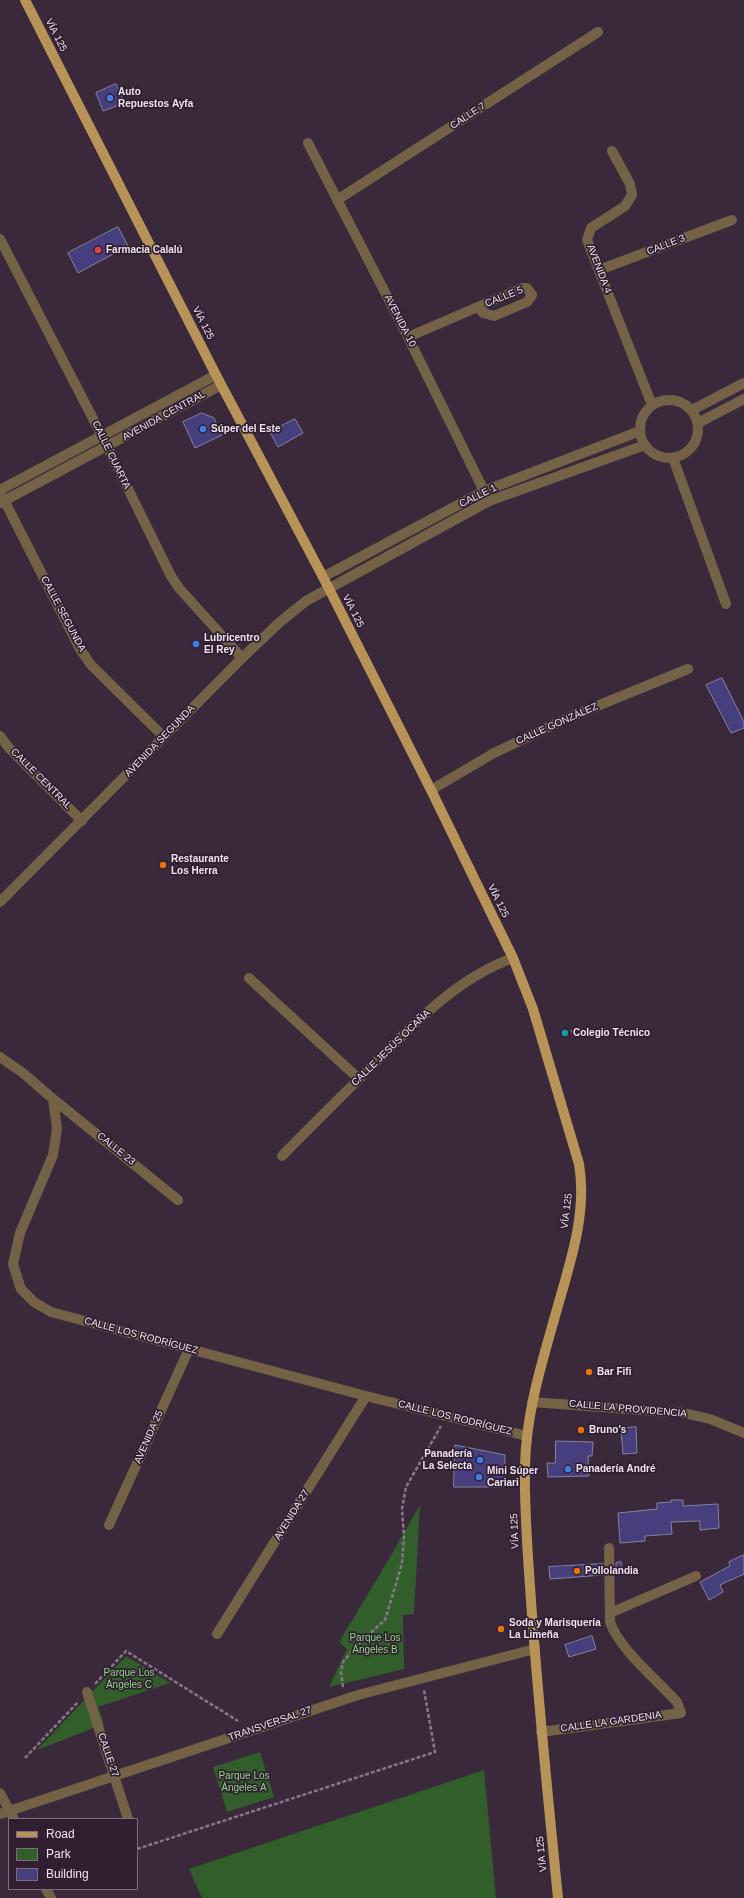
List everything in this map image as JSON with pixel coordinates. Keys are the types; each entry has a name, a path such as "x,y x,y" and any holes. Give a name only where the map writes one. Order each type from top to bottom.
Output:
{"main road":[{"name":"VÍA 125","path":"25,0 221,385 328,588 431,790 513,958 532,1009 579,1164 582,1183 581,1209 570,1264 532,1402 527,1436 525,1466 534,1648 558,1898"}],"street":[{"name":"CALLE 7","path":"337,200 598,32"},
{"name":"AVENIDA 10","path":"308,143 408,337 486,496"},
{"name":"AVENIDA 4","path":"612,151 630,184 632,195 625,206 591,228 587,240 652,405"},
{"name":"CALLE 3","path":"599,270 732,220"},
{"name":"CALLE CUARTA","path":"0,239 179,588 242,658"},
{"name":"CALLE 5","path":"408,337 479,307"},
{"name":"AVENIDA CENTRAL","path":"1,497 102,436 216,374"},
{"path":"692,410 744,383"},
{"name":"AVENIDA CENTRAL","path":"1,497 107,447 221,385"},
{"path":"698,423 744,398"},
{"path":"673,400 686,404 692,410 698,423 696,442 682,455 673,458 657,455 645,444 640,431 643,417 652,405 660,401 673,400"},
{"name":"CALLE 1","path":"322,577 486,496 640,431"},
{"name":"CALLE 1","path":"328,588 486,496 645,444"},
{"path":"673,458 726,604"},
{"name":"CALLE SEGUNDA","path":"1,497 80,649 91,665 164,737"},
{"name":"AVENIDA SEGUNDA","path":"0,902 242,658 280,622 306,601 328,588"},
{"name":"CALLE GONZÁLEZ","path":"431,790 494,753 570,716 688,669"},
{"name":"CALLE CENTRAL","path":"0,736 82,821"},
{"name":"CALLE JESÚS OCAÑA","path":"282,1156 422,1016 440,1001 494,965 513,958"},
{"path":"249,978 359,1079"},
{"path":"0,1057 23,1073 53,1099"},
{"name":"CALLE 23","path":"53,1099 178,1200"},
{"name":"CALLE LOS RODRÍGUEZ","path":"53,1099 57,1129 53,1155 20,1233 13,1264 22,1289 34,1302 51,1312 366,1396 527,1436"},
{"name":"AVENIDA 25","path":"109,1525 188,1349"},
{"name":"AVENIDA 27","path":"217,1634 366,1396"},
{"name":"CALLE LA PROVIDENCIA","path":"532,1402 684,1412 710,1418 744,1433"},
{"path":"609,1548 610,1613 696,1576"},
{"name":"CALLE LA GARDENIA","path":"541,1732 681,1712 677,1702 623,1646 613,1632 610,1622 610,1613"},
{"name":"TRANSVERSAL 27","path":"8,1815 115,1776 345,1699 421,1677 534,1648"},
{"name":"CALLE 27","path":"87,1692 128,1818"},
{"path":"0,1793 8,1815"}],"path":[{"path":"565,1033 576,1030"},
{"path":"345,1699 341,1672 343,1662 360,1642 385,1620 402,1564 404,1537 402,1509 406,1487 447,1416"},
{"path":"25,1758 126,1651 252,1730"},
{"path":"138,1849 435,1752 421,1677"}],"green space":[{"name":"Parque Los Ángeles B","path":"420,1505 414,1614 403,1615 404,1669 329,1687 347,1649 339,1642"},
{"name":"Parque Los Ángeles C","path":"126,1656 170,1683 98,1707 104,1724 37,1750"},
{"name":"Parque Los Ángeles A","path":"260,1752 274,1797 227,1812 213,1767"},
{"path":"484,1770 496,1898 202,1898 189,1869"}],"building":[{"name":"Auto Repuestos Ayfa","path":"116,84 125,103 103,111 96,93"},
{"name":"Farmacia Calalú","path":"118,227 128,246 78,273 68,253"},
{"name":"Súper del Este","path":"202,413 214,418 222,435 195,448 183,422"},
{"path":"295,419 303,433 278,447 270,432"},
{"path":"722,678 744,722 744,728 731,733 706,685"},
{"path":"636,1427 637,1453 623,1454 621,1429"},
{"path":"556,1441 593,1442 592,1456 588,1456 589,1476 548,1477 547,1463 555,1463"},
{"path":"455,1445 505,1455 504,1487 454,1487"},
{"path":"671,1500 683,1500 683,1506 718,1504 719,1528 700,1530 700,1521 671,1522 672,1534 645,1536 645,1541 620,1543 618,1513 657,1509 657,1503 671,1502"},
{"path":"744,1555 744,1574 720,1585 723,1592 709,1600 700,1582 730,1566 729,1562"},
{"path":"621,1562 622,1573 616,1574 616,1563"},
{"name":"Pollolandia","path":"603,1564 603,1575 550,1579 549,1567"},
{"path":"592,1636 596,1649 569,1657 565,1645"}],"place":[{"name":"Auto Repuestos Ayfa","path":"110,98"},
{"name":"Farmacia Calalú","path":"98,250"},
{"name":"Súper del Este","path":"203,429"},
{"name":"Lubricentro El Rey","path":"196,644"},
{"name":"Restaurante Los Herra","path":"163,865"},
{"name":"Colegio Técnico","path":"565,1033"},
{"name":"Bar Fifi","path":"589,1372"},
{"name":"Bruno's","path":"581,1430"},
{"name":"Panadería La Selecta","path":"480,1460"},
{"name":"Panadería André","path":"568,1469"},
{"name":"Mini Súper Cariari","path":"479,1477"},
{"name":"Pollolandia","path":"577,1571"},
{"name":"Soda y Marisquería La Limeña","path":"501,1629"}]}
